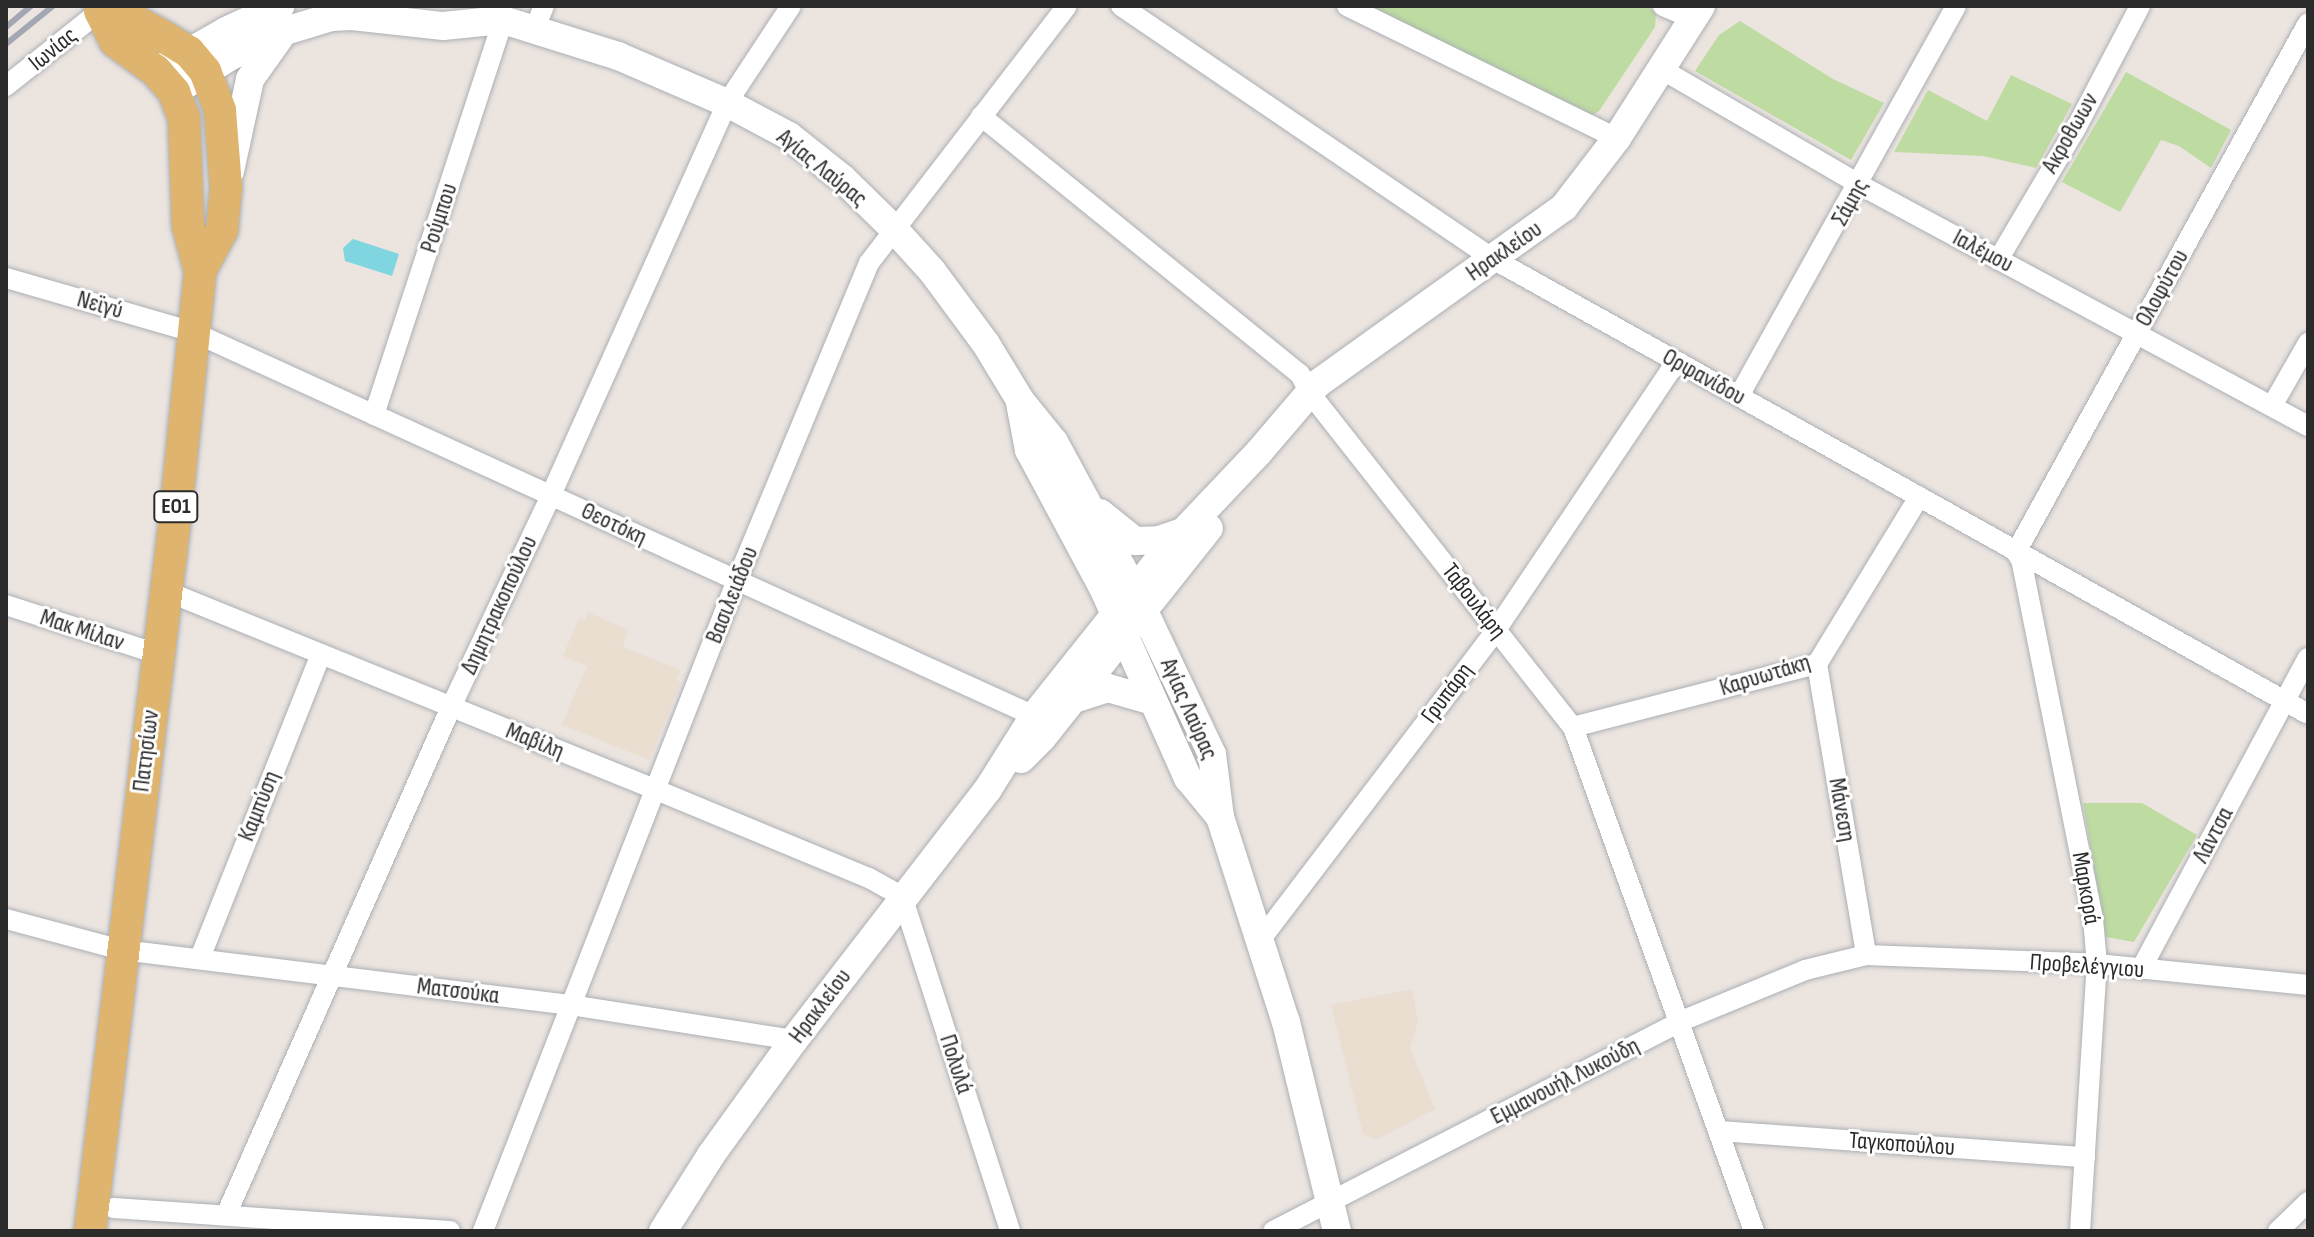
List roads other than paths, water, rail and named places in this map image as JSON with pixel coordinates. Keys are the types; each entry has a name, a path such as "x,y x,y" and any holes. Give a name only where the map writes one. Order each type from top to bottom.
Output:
{"main road":[{"path":"100,11 126,16 197,62"},
{"path":"100,11 115,41 165,81"},
{"name":"Πατησίων","path":"197,62 220,110 226,187 222,230 200,271"},
{"name":"Πατησίων","path":"90,1231 166,591 200,271 188,226 184,118 165,81"}],"street":[{"name":"Δημητρακοπούλου","path":"226,1215 335,975 451,707 551,495 727,103 791,6"},
{"name":"Βασιλειάδου","path":"483,1231 737,580 869,263 1067,6"},
{"name":"Ορφανίδου","path":"1121,6 1493,259 2308,714"},
{"path":"1347,6 1617,138"},
{"path":"1663,6 1697,13"},
{"name":"Σάμης","path":"1739,396 1860,185 1956,6"},
{"name":"Ακροθωων","path":"1998,260 2075,130 2140,6"},
{"name":"Ιωνίας","path":"6,86 100,11"},
{"name":"Αγίας Λαύρας","path":"165,81 282,19 340,16 443,26 494,13 539,17 618,56 727,103 789,136 843,179 893,228 941,284 986,344 1020,400 1054,442 1085,498 1130,613 1153,701 1188,778 1220,817"},
{"name":"Ρούμπου","path":"374,415 494,13"},
{"name":"Ηρακλείου","path":"988,789 1042,738 1074,699 1183,531 1259,452 1309,392 1564,207 1617,138 1697,13"},
{"path":"226,187 250,79 282,19"},
{"name":"Ολοφύτου","path":"2016,552 2308,23"},
{"name":"Ιαλέμου","path":"1661,69 1860,185 2308,426"},
{"name":"Ταβουλάρη","path":"981,116 1300,374 1309,392 1573,727 1754,1231"},
{"name":"Νεϊγύ","path":"6,278 193,332"},
{"name":"Θεοτόκη","path":"193,332 1034,716"},
{"path":"2272,406 2308,343"},
{"name":"Γρυπάρη","path":"1261,939 1496,630 1670,371 1680,363"},
{"name":"Αγίας Λαύρας","path":"1020,400 1029,450 1130,613 1212,754 1220,817 1286,1022 1337,1231"},
{"name":"Ηρακλείου","path":"663,1231 711,1155 902,896 988,789 1034,716 1229,502 1259,452"},
{"name":"Καρυωτάκη","path":"1573,727 1817,664 1919,497"},
{"path":"1085,498 1135,541 1159,540 1183,531"},
{"name":"Μαρκορά","path":"2016,552 2021,560 2093,919 2097,964 2080,1231"},
{"name":"Μαβίλη","path":"166,591 869,878 902,896"},
{"name":"Μακ Μίλαν","path":"6,605 158,654"},
{"name":"Καμπύση","path":"200,958 321,654"},
{"name":"Λάντσα","path":"2141,969 2308,658"},
{"name":"Μάνεση","path":"1817,664 1866,955"},
{"path":"1074,699 1108,688 1153,701"},
{"name":"Πολυλά","path":"902,896 1010,1231"},
{"name":"Ματσούκα","path":"6,919 122,950 570,1005 794,1040"},
{"name":"Προβελέγγιου","path":"1866,955 2097,964 2308,985"},
{"name":"Εμμανουήλ Λυκούδη","path":"1273,1231 1679,1022 1805,970 1866,955"},
{"name":"Ταγκοπούλου","path":"1719,1131 2085,1157"},
{"path":"2278,1231 2308,1202"},
{"path":"113,1208 450,1231"}],"water":[{"path":"353,239 399,254 392,276 345,261 343,248"}],"railway":[{"path":"6,27 31,6"},
{"path":"6,44 53,6"}]}
